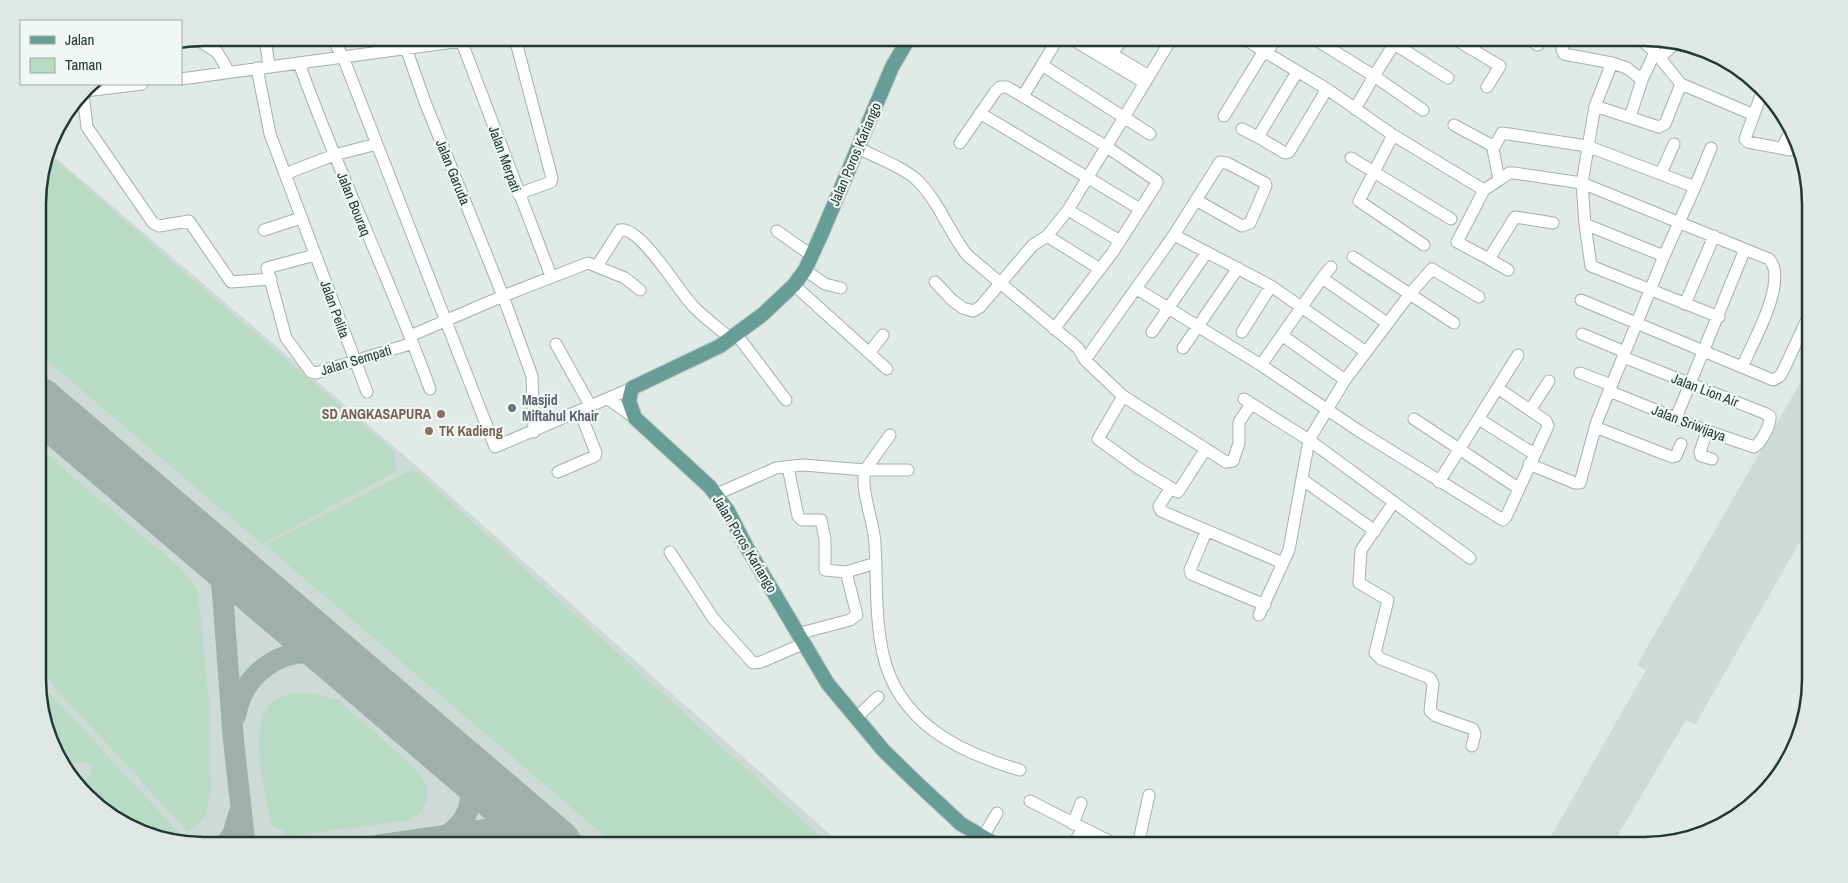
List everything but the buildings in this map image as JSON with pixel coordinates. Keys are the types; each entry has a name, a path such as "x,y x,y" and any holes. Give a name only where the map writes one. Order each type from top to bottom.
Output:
{"main road":[{"name":"Jalan Poros Kariango","path":"632,388 734,337 794,286 812,255 892,67 904,47"},
{"path":"632,388 629,401 635,418"},
{"name":"Jalan Poros Kariango","path":"635,418 688,465 716,494 728,511 800,639 828,684 856,718 884,751 948,812 982,836"}],"street":[{"path":"1023,96 1053,46"},
{"path":"1085,46 1147,80"},
{"path":"1100,46 1147,80"},
{"path":"1112,54 1117,46"},
{"path":"935,282 952,300 963,308 973,311 980,307 1000,286 1033,245 1047,236 1068,210 1167,46"},
{"path":"1257,46 1327,89 1393,136 1484,190"},
{"path":"1224,116 1270,46"},
{"path":"1326,46 1423,110"},
{"path":"1355,109 1390,46"},
{"path":"1402,46 1448,78"},
{"path":"1467,46 1500,66 1487,87"},
{"path":"1563,46 1564,54 1612,63 1627,68 1642,80"},
{"path":"209,47 217,52 229,72"},
{"path":"266,47 269,66"},
{"path":"337,47 343,56 495,447 534,432 632,388"},
{"path":"182,79 414,47"},
{"name":"Jalan Merpati","path":"464,47 550,276"},
{"path":"517,47 552,178 550,182 518,194"},
{"path":"1649,47 1658,54 1681,84 1754,115"},
{"name":"Jalan Garuda","path":"406,48 425,102 532,376 534,432"},
{"path":"1630,118 1642,80 1658,54 1668,48"},
{"name":"Jalan Bouraq","path":"299,63 334,155 412,339 430,389"},
{"path":"1612,63 1595,106 1582,182 1591,266 1719,317"},
{"path":"1042,65 1150,134"},
{"name":"Jalan Pelita","path":"257,68 270,134 367,392"},
{"path":"1258,137 1297,72"},
{"path":"1595,106 1659,128 1662,126 1681,84"},
{"path":"95,91 136,85"},
{"path":"960,143 1000,87 1006,86 1107,147 1157,182 1120,241 1054,329"},
{"path":"1242,129 1285,153 1289,152 1327,89"},
{"path":"1760,98 1745,139 1748,142 1786,149 1788,140"},
{"path":"85,102 87,127 153,223 159,226 189,221 231,282 271,279 268,268 315,256"},
{"path":"980,113 1140,209"},
{"path":"1454,125 1493,146"},
{"path":"1499,180 1494,164 1493,146 1499,136 1506,133 1587,146 1695,187"},
{"path":"1393,136 1359,198 1360,202 1424,245"},
{"path":"285,174 334,155 377,144"},
{"path":"1661,173 1674,144"},
{"path":"857,148 916,180 933,199 954,238 967,255 1000,286 1078,348 1085,360 1123,396 1204,450 1226,462 1233,461 1239,443 1238,422 1248,402 1309,440 1470,558"},
{"path":"1479,419 1531,459 1580,483 1595,427 1610,388 1711,148"},
{"path":"1350,158 1374,170 1451,219"},
{"path":"1085,360 1174,235 1196,200 1221,161 1265,183 1266,186 1250,223 1246,226 1242,226 1196,200"},
{"path":"1508,270 1457,242 1484,190 1508,173 1582,182 1679,221 1769,259 1774,264 1776,272 1773,293 1765,316 1742,367"},
{"path":"1068,210 1120,241"},
{"path":"1490,259 1514,217 1553,223"},
{"path":"264,230 301,218"},
{"path":"1585,224 1664,256"},
{"path":"640,290 632,281 598,266 620,230 626,230 650,248 693,306 734,337 786,400"},
{"path":"776,231 812,255"},
{"path":"1174,235 1271,286 1366,352"},
{"path":"1047,236 1100,269"},
{"path":"1685,304 1714,236"},
{"path":"1676,418 1719,317 1745,249"},
{"path":"1152,332 1207,252"},
{"path":"1353,257 1454,323"},
{"name":"Jalan Sempati","path":"271,279 286,338 311,372 316,373 412,339 446,319 550,276 586,263 598,266"},
{"path":"1261,365 1330,266"},
{"path":"1183,348 1238,268"},
{"path":"1206,532 1190,570 1191,574 1262,610 1289,550 1309,440 1345,380 1387,323 1432,269 1479,298"},
{"path":"805,270 825,284 840,288"},
{"path":"1322,278 1387,323"},
{"path":"794,286 887,369"},
{"path":"1242,332 1271,286"},
{"path":"1137,289 1261,365 1327,410 1502,520 1506,517 1548,424 1499,389"},
{"path":"1581,300 1704,350 1763,377 1777,379 1784,369 1802,332"},
{"path":"869,353 883,334"},
{"name":"Jalan Lion Air","path":"1582,334 1624,355 1769,416 1770,420 1764,433"},
{"path":"1282,336 1345,380"},
{"path":"556,344 586,409 596,453 595,456 558,472"},
{"path":"1440,482 1499,389 1518,355"},
{"name":"Jalan Sriwijaya","path":"1580,373 1676,418 1754,447 1758,445 1764,433"},
{"path":"1530,410 1549,381"},
{"path":"1123,396 1098,439 1170,489 1176,492 1179,491 1204,450"},
{"path":"608,399 635,418"},
{"path":"1414,419 1518,488"},
{"path":"1595,427 1672,457 1676,456 1681,444"},
{"path":"1707,431 1700,452 1702,456 1712,459"},
{"path":"890,435 865,470 864,487 874,527 883,654 891,680 901,698 914,714 939,736 982,759 1020,770"},
{"path":"716,494 768,471 803,465 865,470 908,470"},
{"path":"788,467 798,516 802,520 821,520 825,570 846,572 876,563"},
{"path":"1303,480 1375,531"},
{"path":"1170,489 1159,506 1159,510 1206,532 1283,562"},
{"path":"1394,502 1361,550 1358,579 1360,585 1388,600 1375,650 1376,655 1430,678 1434,684 1430,711 1436,716 1473,729 1476,734 1472,746"},
{"path":"670,552 713,618 753,663 761,662 800,639 850,620 857,615 846,572"},
{"path":"856,718 878,697"},
{"path":"1140,836 1149,795"},
{"path":"1030,801 1099,836"},
{"path":"1075,836 1081,803"},
{"path":"983,836 998,813"}],"shaded area":[{"path":"54,156 420,469 833,837 204,837 174,834 144,825 125,816 108,804 79,775 67,758 52,720 46,679 47,194 49,174"},
{"path":"1802,380 1802,538 1695,725 1686,720 1617,836 1551,836 1646,670 1637,665"}],"green space":[{"path":"54,158 203,289 393,450 397,469 392,474 262,544 47,360 47,194 49,174"},
{"path":"46,454 180,568 198,590 209,704 210,791 206,814 200,823 188,832 46,678"},
{"path":"413,469 821,837 605,837 265,545"},
{"path":"47,691 174,827 178,834 144,825 125,816 108,804 83,780 88,779 92,766 84,762 71,764 67,758 52,720"},
{"path":"291,693 309,693 338,700 417,770 427,791 426,804 423,809 410,820 283,837 284,831 272,826 262,775 259,742 260,727 264,714 270,704"}],"taxiway":[{"path":"211,551 222,586 233,735 244,837"},
{"path":"236,715 246,687 266,666 278,659 307,653 322,654 343,664"},
{"path":"445,836 459,825 468,810 472,793 472,774"},
{"path":"231,837 239,813"},
{"path":"436,837 504,827 531,829 546,837"}],"runway":[{"path":"47,410 546,837"}],"place":[{"name":"Masjid Miftahul Khair","path":"512,408"},
{"name":"SD ANGKASAPURA","path":"441,414"},
{"name":"TK Kadieng","path":"429,431"}]}
